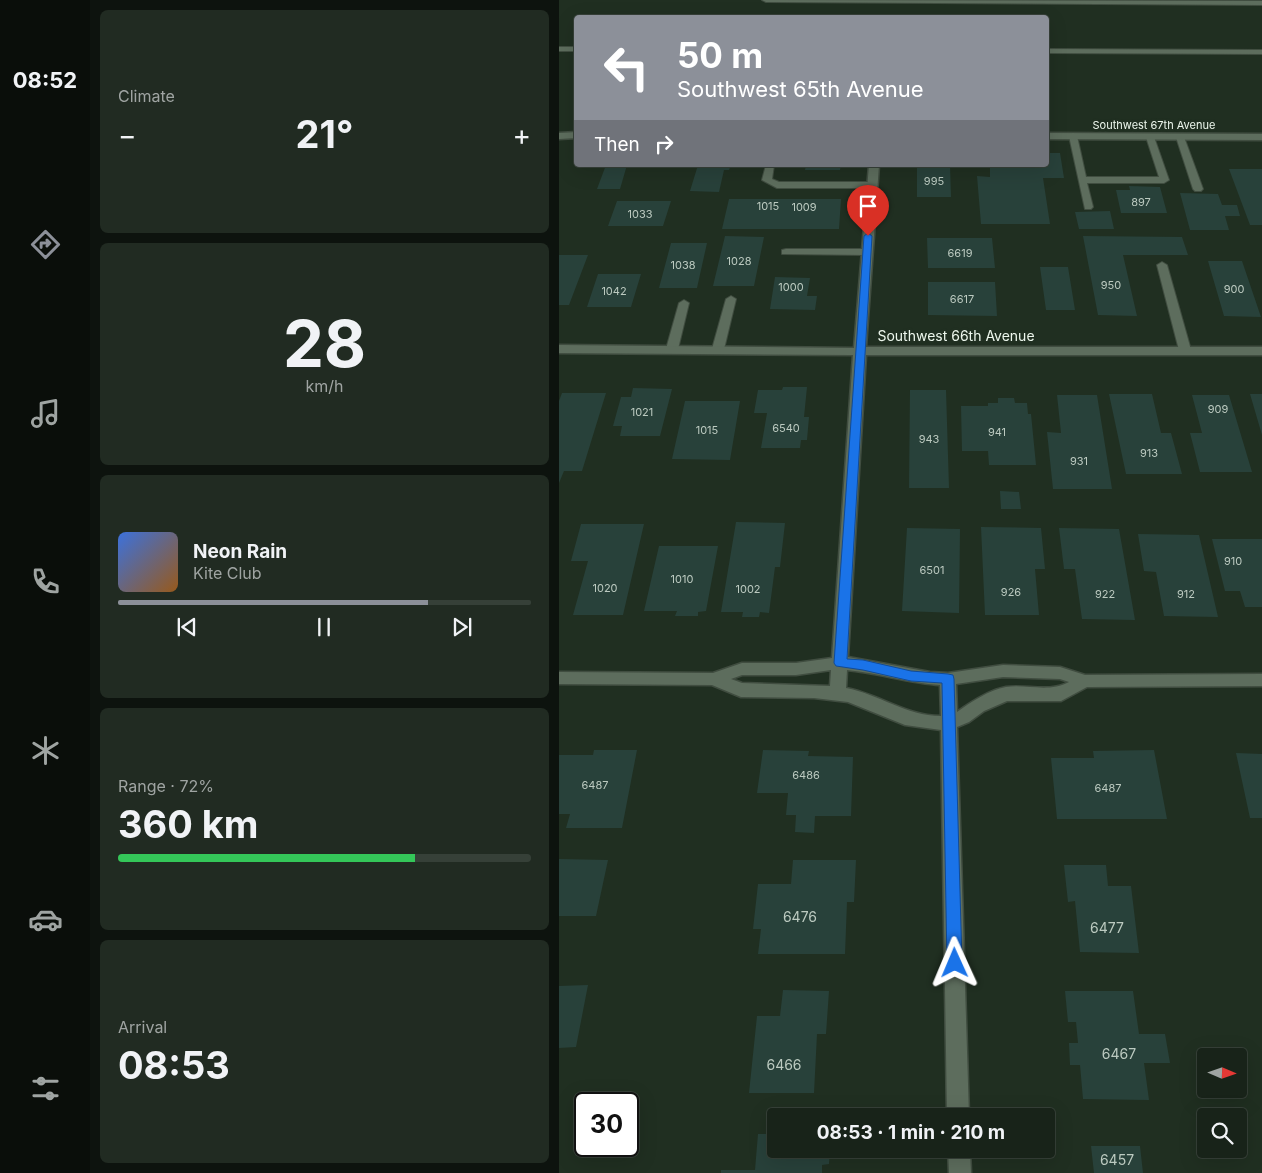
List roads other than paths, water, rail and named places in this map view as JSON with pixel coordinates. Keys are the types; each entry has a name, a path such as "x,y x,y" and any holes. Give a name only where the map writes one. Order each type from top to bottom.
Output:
{"street":[{"path":"559,136 574,136"},
{"name":"Southwest 67th Avenue","path":"1049,136 1262,137"},
{"path":"838,693 866,252 874,167"},
{"name":"Southwest 66th Avenue","path":"559,349 815,352 860,350 1262,351"},
{"path":"559,678 713,679 742,669 796,669 840,663 863,665 911,676 948,679 1003,672 1031,672 1060,673 1085,681 1262,680"},
{"path":"713,679 741,690 838,693 863,699 905,718 934,723 949,723 1006,694 1061,694 1085,681"},
{"path":"948,679 958,1108"},
{"path":"959,1158 960,1173"}],"lane":[{"path":"766,0 1262,3"},
{"path":"559,49 574,49"},
{"path":"1049,51 1262,52"},
{"path":"1073,136 1088,207"},
{"path":"1082,180 1164,180 1150,137"},
{"path":"1180,137 1198,189"},
{"path":"770,167 767,180 777,185 873,185"},
{"path":"786,252 866,252"},
{"path":"1162,265 1185,350"},
{"path":"718,350 731,299"},
{"path":"672,349 684,303"}]}
